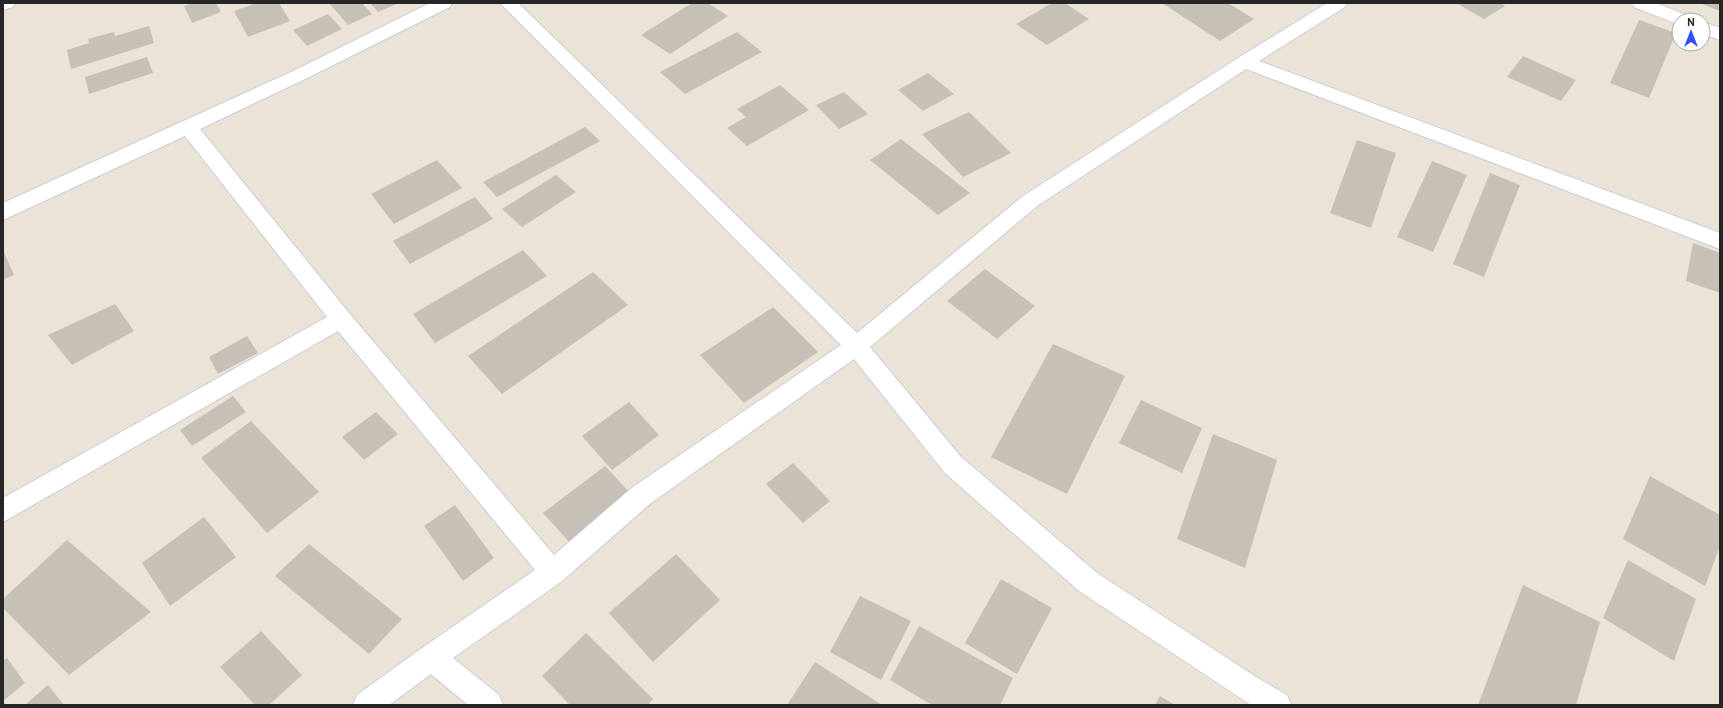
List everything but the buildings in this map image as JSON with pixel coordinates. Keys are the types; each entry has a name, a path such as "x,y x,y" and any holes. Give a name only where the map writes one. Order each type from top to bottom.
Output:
{"street":[{"path":"3,5 7,3"},
{"path":"3,212 297,76 444,3"},
{"path":"508,3 856,346 953,465 1088,582 1246,687 1277,705"},
{"path":"367,705 430,657 552,572 642,495 856,346 1030,201 1244,62 1339,3"},
{"path":"1640,3 1671,15"},
{"path":"1244,62 1720,241"},
{"path":"188,127 341,319 552,572"},
{"path":"3,511 341,319"},
{"path":"430,657 488,705"}]}
